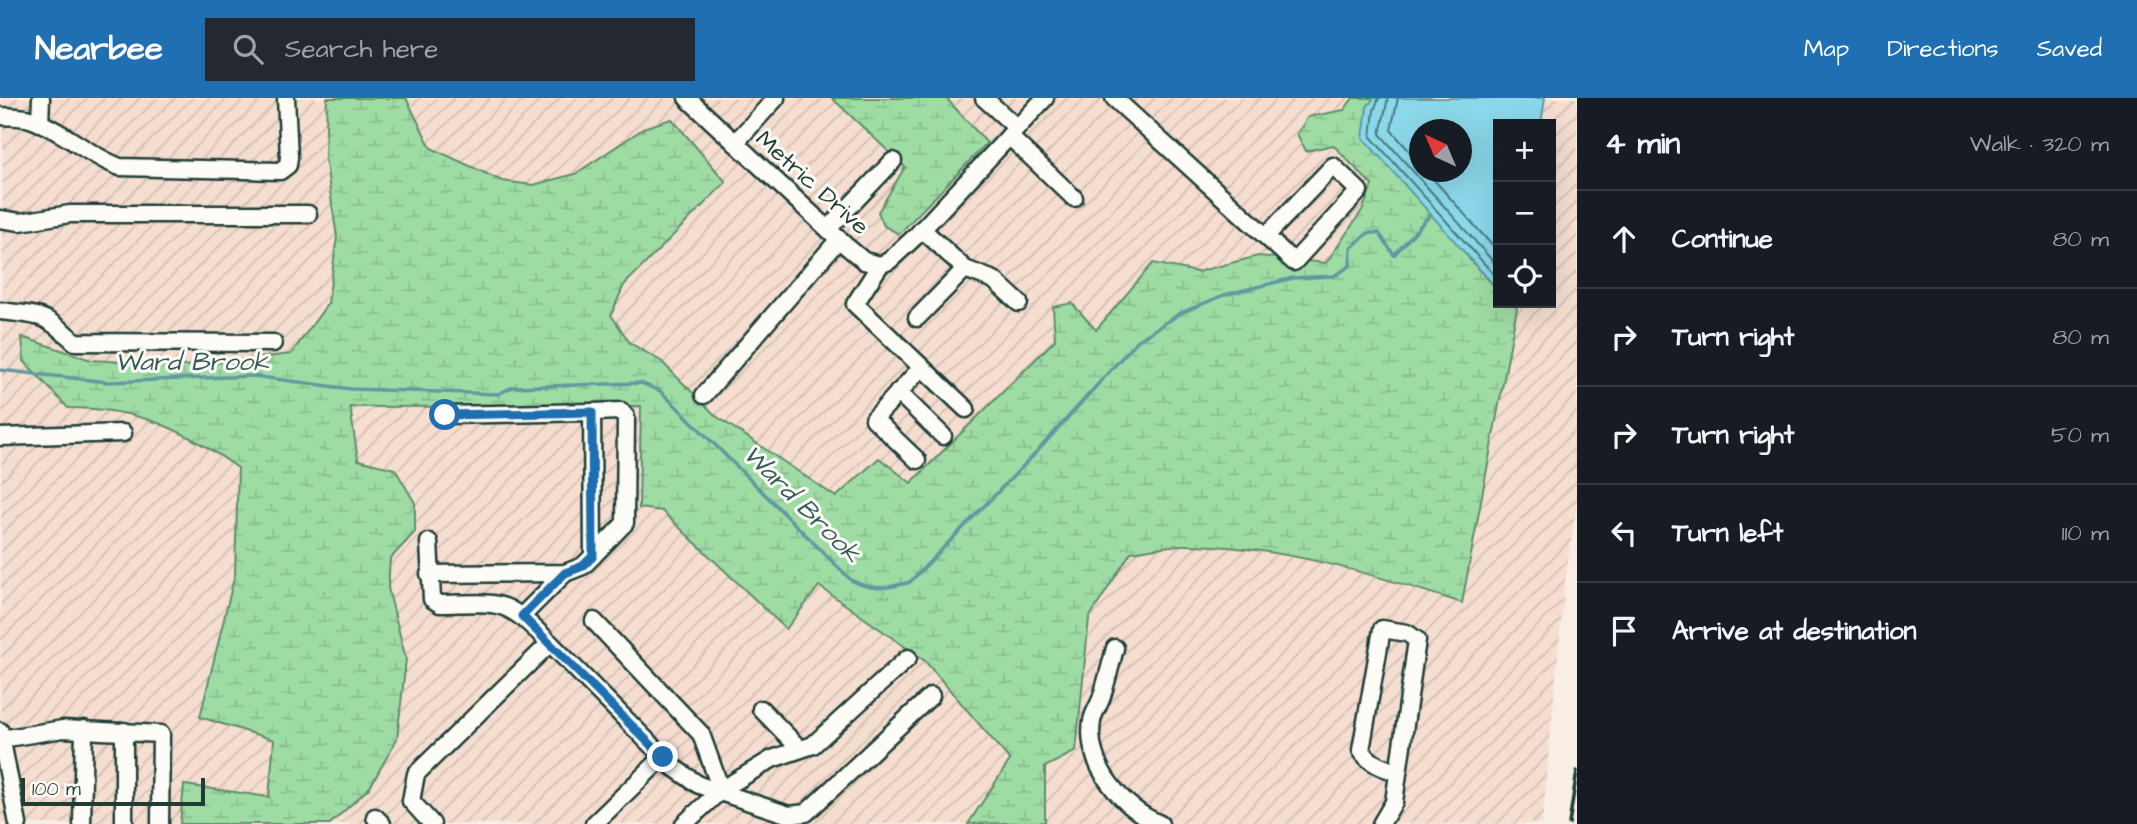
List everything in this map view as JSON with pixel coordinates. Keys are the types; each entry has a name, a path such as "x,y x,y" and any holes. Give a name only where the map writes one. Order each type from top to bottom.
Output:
{"street":[{"path":"40,123 41,98"},
{"path":"0,116 29,118 100,160 120,167 280,171 288,165 289,157 286,98"},
{"name":"Metric Drive","path":"687,98 864,261 880,265"},
{"path":"735,142 776,98"},
{"path":"984,98 1074,198"},
{"path":"967,409 855,304 880,265 889,261 922,229 1045,98"},
{"path":"1114,98 1293,262 1359,191 1333,166 1266,236"},
{"path":"704,395 892,161"},
{"path":"0,219 19,222 70,214 308,214"},
{"path":"922,229 965,270 994,280 1019,303"},
{"path":"917,318 965,270"},
{"path":"0,311 42,316 54,321 75,342 273,343"},
{"path":"917,460 874,419 922,367"},
{"path":"898,392 943,436"},
{"path":"429,573 565,573 583,566 625,523 626,417 621,411 445,415"},
{"path":"592,412 593,556"},
{"path":"0,437 123,433"},
{"path":"429,542 432,600 440,604 496,603 522,616 663,757 699,785 721,790 789,815 806,813 930,696"},
{"path":"522,616 565,573"},
{"path":"594,621 701,734 721,790"},
{"path":"1381,824 1394,802 1417,640 1407,633 1382,629 1361,750 1366,758 1397,772"},
{"path":"432,824 411,802 416,774 550,643"},
{"path":"1115,648 1092,721 1094,748 1105,778 1122,800 1142,816 1160,824"},
{"path":"684,824 721,790 772,759 813,745 908,658"},
{"path":"761,709 800,749"},
{"path":"82,824 84,729"},
{"path":"18,824 1,735 84,729 162,734 160,824"},
{"path":"124,731 124,824"},
{"path":"594,824 663,757"},
{"path":"780,811 791,824"}],"shaded area":[{"path":"3,98 1577,98 1577,504 1565,581 1542,824 0,824"}],"green space":[{"path":"327,98 406,98 431,148 502,181 533,185 575,174 646,127 672,119 726,182 624,285 611,315 630,343 661,361 716,416 836,497 879,458 911,483 1055,340 1053,307 1072,303 1096,330 1153,263 1197,272 1258,256 1326,263 1363,209 1372,185 1333,145 1306,151 1297,134 1308,117 1344,110 1353,98 1374,98 1367,107 1409,169 1409,182 1417,182 1470,260 1493,285 1493,308 1517,308 1462,603 1325,563 1255,550 1184,545 1131,552 1089,618 1076,751 1045,767 1045,822 968,824 1010,760 925,661 819,586 786,629 662,511 639,508 641,406 350,407 358,460 395,469 415,503 415,532 390,559 388,588 406,659 397,739 370,787 330,824 180,824 184,785 269,797 274,740 200,717 235,574 238,468 198,442 158,423 116,412 68,408 24,361 22,337 91,360 188,366 291,354 328,303 337,237 325,157"},
{"path":"832,98 946,98 987,143 899,234 884,226 878,212 905,167"}],"water":[{"path":"1374,98 1545,98 1542,119 1493,119 1493,284 1363,138 1367,107"}],"waterway":[{"name":"Ward Brook","path":"0,370 108,382 253,376 351,389 498,394 513,387 641,383 660,391 676,406 851,580 866,586 887,587 910,582 1033,456 1137,341 1181,313 1224,295 1293,278 1334,276 1350,266 1351,248 1368,233 1379,233 1394,255 1430,215"}],"railway":[{"path":"1569,824 1577,771"}],"route":[{"path":"445,415 592,412 593,556 583,566 565,573 522,616 663,757"}]}
